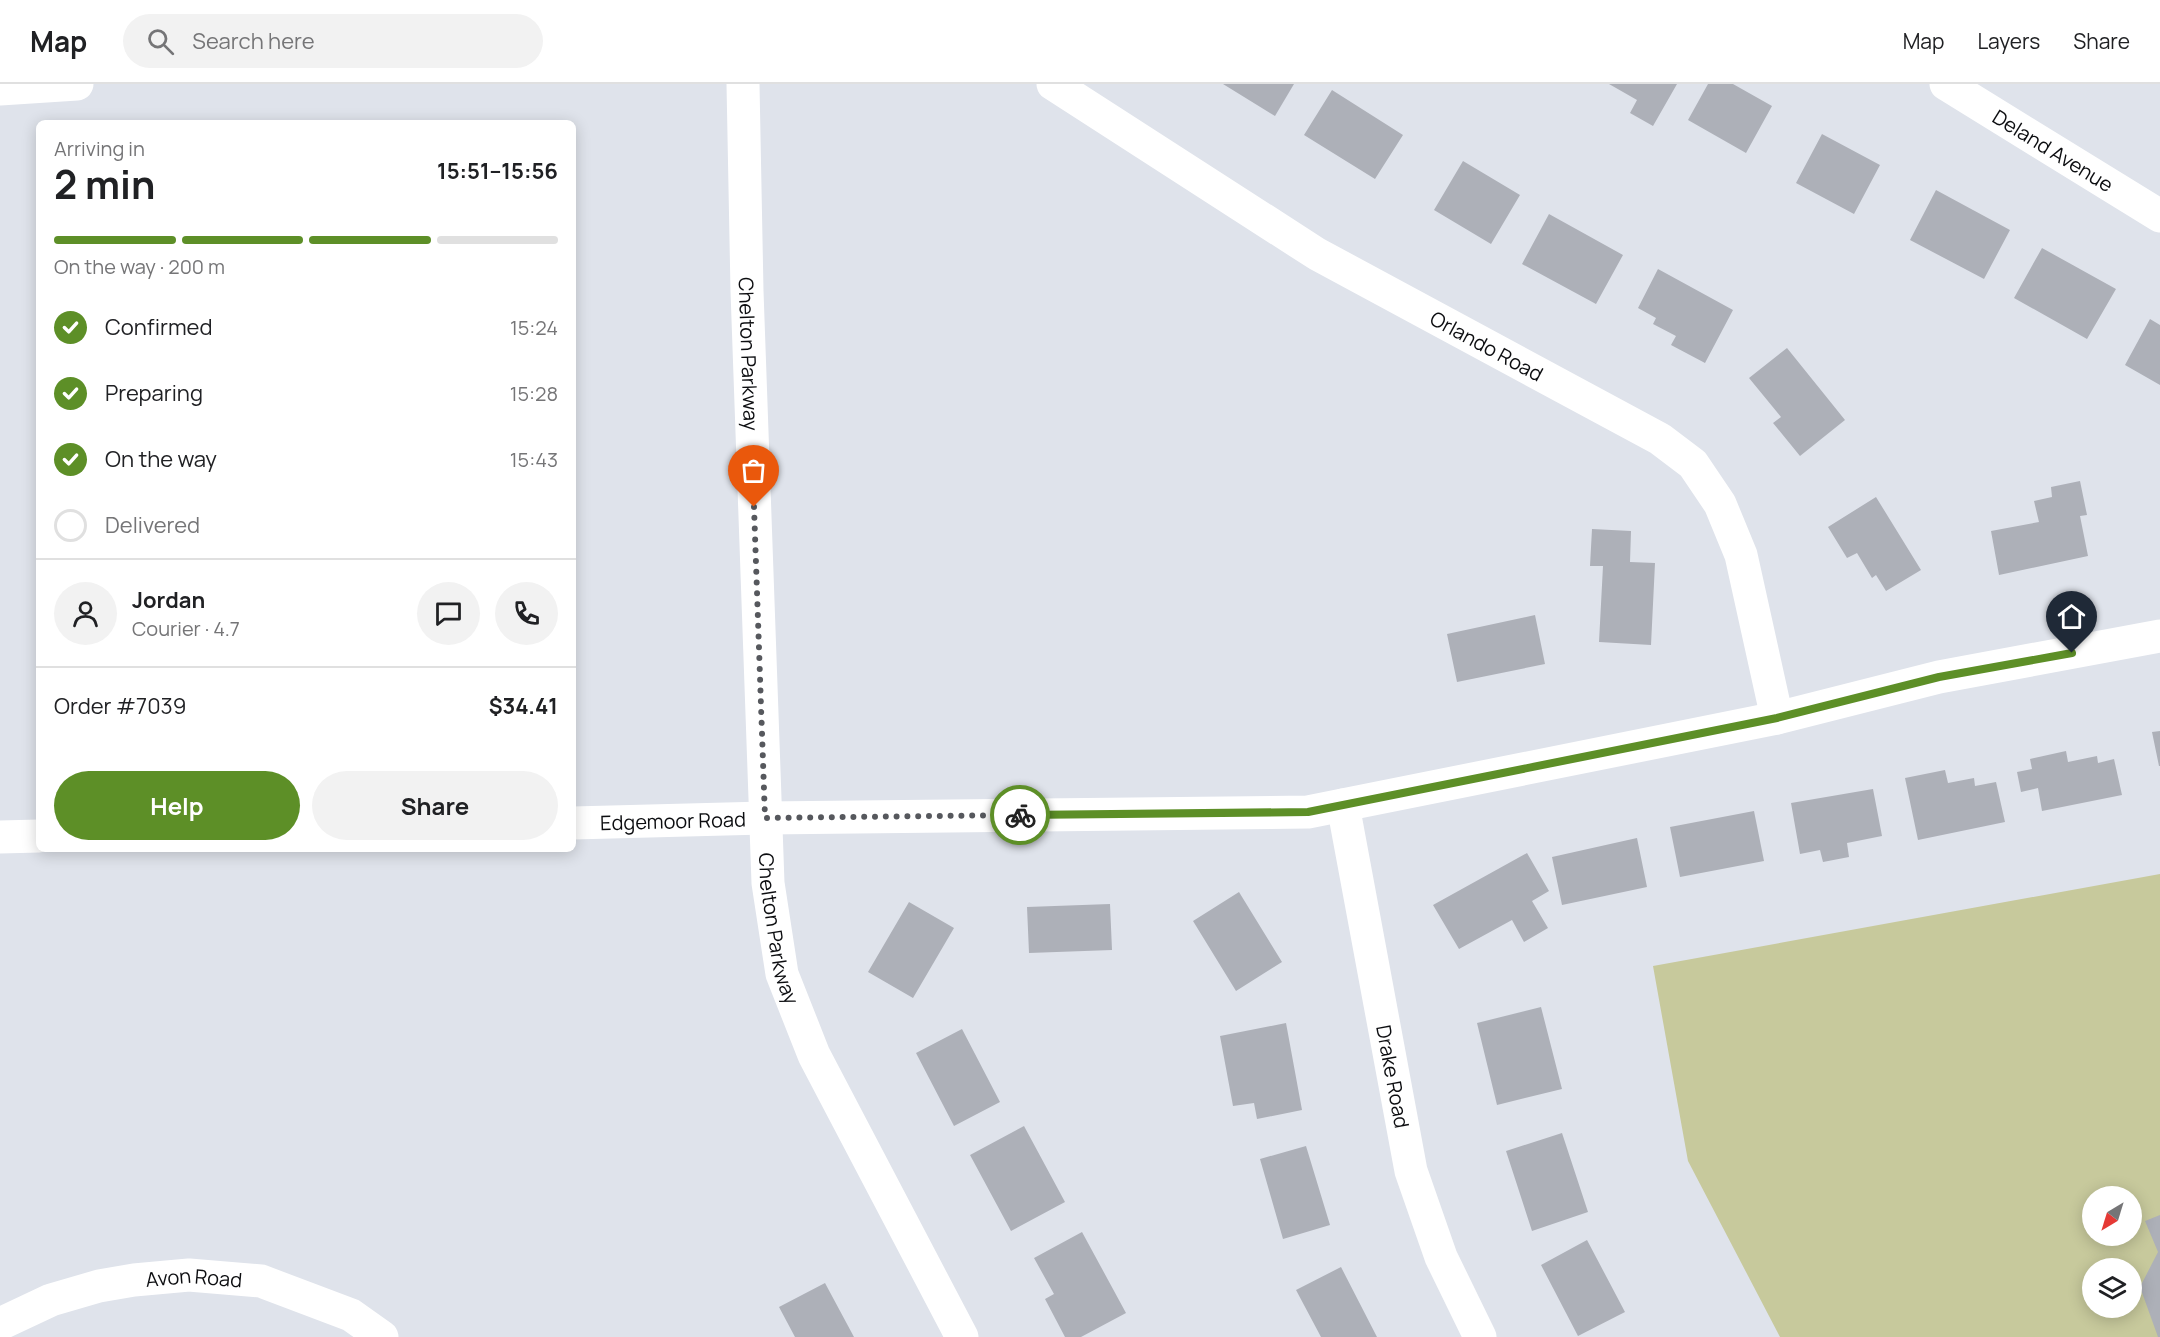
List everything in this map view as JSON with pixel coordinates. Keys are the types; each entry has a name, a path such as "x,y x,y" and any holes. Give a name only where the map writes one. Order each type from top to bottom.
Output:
{"street":[{"path":"0,89 77,84"},
{"name":"Chelton Parkway","path":"743,84 747,291 765,818 768,884 782,974 814,1055 962,1337"},
{"name":"Orlando Road","path":"1053,84 1317,254 1660,439 1693,464 1720,504 1741,555 1777,718"},
{"name":"Deland Avenue","path":"1946,84 2160,216"},
{"name":"Edgemoor Road","path":"576,823 765,818 1308,812 1777,718 1939,677 2160,636"},
{"name":"Drake Road","path":"1343,805 1411,1171 1441,1257 1480,1337"},
{"path":"0,837 36,836"},
{"name":"Avon Road","path":"0,1324 51,1300 99,1286 189,1275 261,1281 351,1316 382,1337"}],"green space":[{"path":"2160,874 2160,1337 1780,1337 1688,1161 1653,966"}],"building":[{"path":"1223,84 1294,84 1275,116"},
{"path":"1609,84 1677,84 1653,126 1630,113 1637,100"},
{"path":"1708,84 1733,84 1772,106 1746,153 1688,120"},
{"path":"1332,90 1403,135 1375,179 1304,135"},
{"path":"1822,134 1880,165 1854,214 1796,183"},
{"path":"1463,161 1520,195 1491,244 1434,210"},
{"path":"1936,190 2010,230 1984,279 1910,240"},
{"path":"1549,214 1623,255 1596,304 1522,264"},
{"path":"2042,248 2116,289 2087,339 2014,298"},
{"path":"1658,269 1733,310 1705,363 1671,345 1676,336 1653,324 1656,318 1638,308"},
{"path":"2150,319 2160,325 2160,385 2125,365"},
{"path":"1787,348 1845,420 1800,456 1773,423 1781,417 1749,378"},
{"path":"2080,481 2087,515 2080,516 2088,556 1999,575 1991,531 2039,522 2034,501 2052,497 2051,487"},
{"path":"1876,497 1921,570 1886,591 1876,575 1872,578 1857,553 1847,558 1828,527"},
{"path":"1592,529 1631,531 1630,562 1655,563 1651,645 1599,642 1603,566 1590,566"},
{"path":"1535,615 1545,664 1457,682 1447,634"},
{"path":"2160,731 2160,766 2159,766 2152,732"},
{"path":"2066,751 2068,762 2097,756 2098,763 2114,759 2122,795 2042,811 2038,788 2021,792 2017,772 2032,769 2030,759"},
{"path":"1945,770 1948,783 1974,778 1975,786 1996,782 2005,822 1918,840 1905,778"},
{"path":"1873,789 1882,836 1847,843 1849,857 1823,862 1820,850 1800,854 1791,803"},
{"path":"1754,811 1764,861 1680,877 1670,827"},
{"path":"1637,838 1647,887 1562,905 1552,857"},
{"path":"1527,853 1549,891 1532,901 1548,928 1524,942 1512,920 1459,949 1433,905"},
{"path":"1239,892 1282,962 1236,991 1193,921"},
{"path":"909,902 954,928 913,998 868,972"},
{"path":"1110,904 1112,950 1029,953 1027,907"},
{"path":"1541,1007 1562,1089 1497,1105 1477,1023"},
{"path":"1286,1023 1302,1110 1257,1119 1254,1103 1233,1106 1220,1036"},
{"path":"962,1029 1000,1102 954,1126 916,1053"},
{"path":"1024,1126 1065,1202 1011,1231 970,1155"},
{"path":"1562,1133 1588,1212 1532,1231 1506,1151"},
{"path":"1306,1146 1330,1225 1283,1239 1260,1159"},
{"path":"2160,1215 2160,1337 2158,1337 2142,1293 2142,1283 2158,1252 2145,1221"},
{"path":"1082,1232 1126,1313 1081,1337 1065,1337 1045,1299 1054,1294 1034,1258"},
{"path":"1587,1240 1625,1312 1578,1336 1541,1265"},
{"path":"1341,1267 1377,1337 1321,1337 1296,1290"},
{"path":"825,1283 854,1337 795,1337 779,1307"}],"way so far":[{"path":"754,507 765,818 1020,815"}],"route":[{"path":"1020,815 1308,812 1777,718 1939,677 2072,653"}]}
